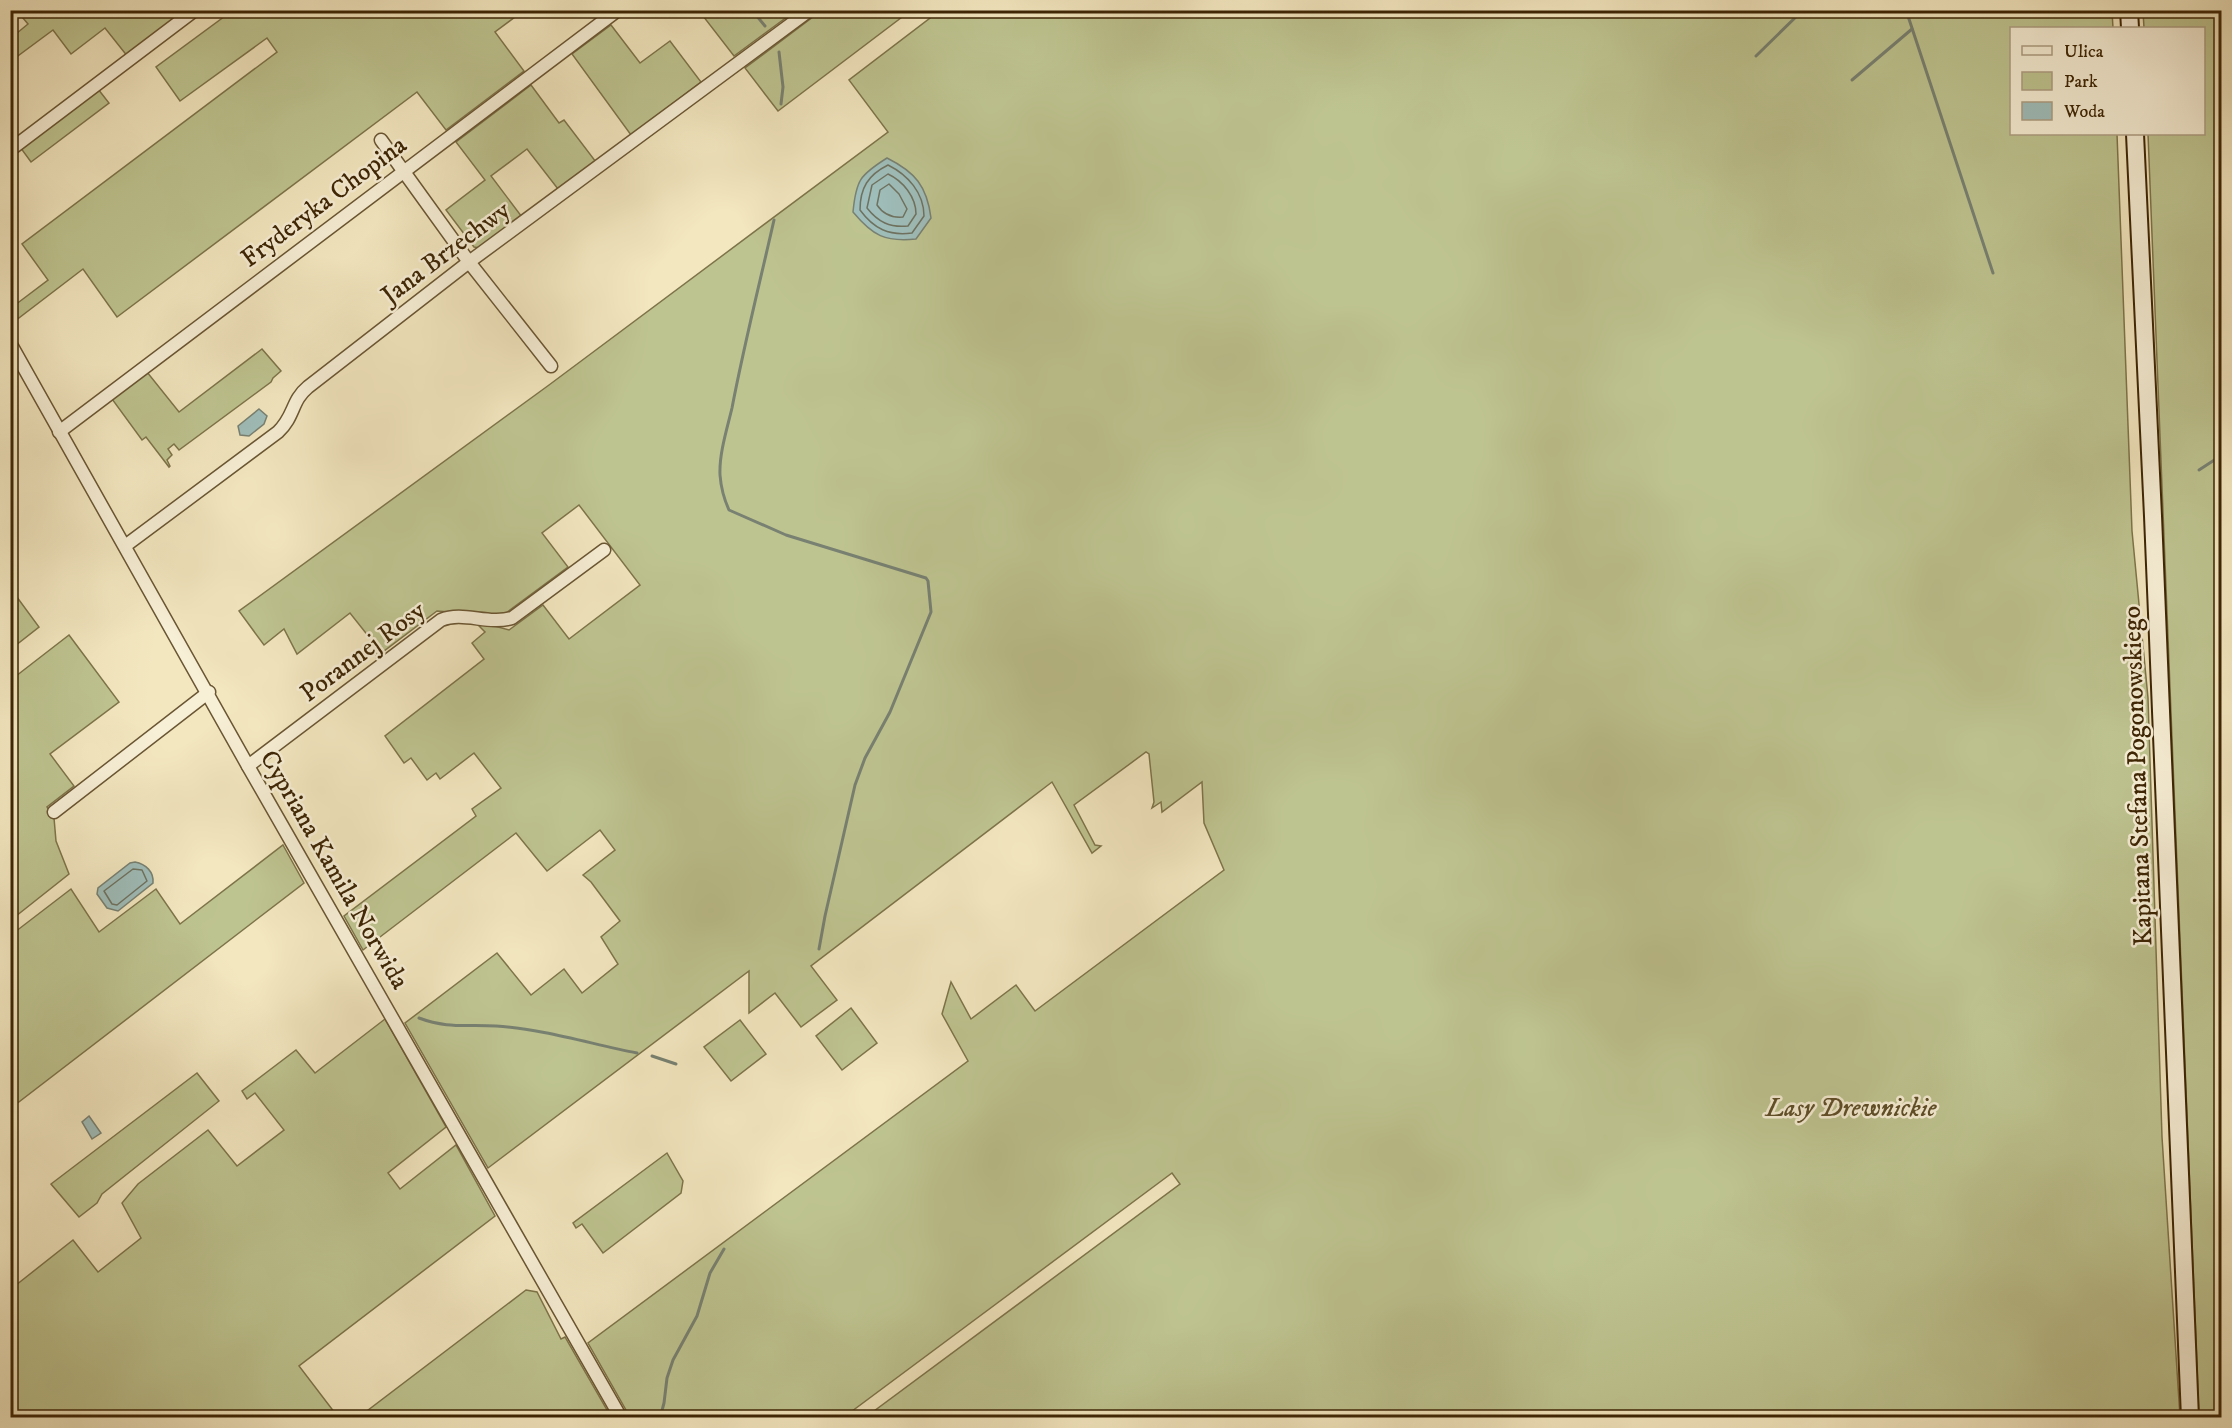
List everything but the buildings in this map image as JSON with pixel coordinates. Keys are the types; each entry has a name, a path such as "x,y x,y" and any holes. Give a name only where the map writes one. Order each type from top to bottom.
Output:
{"main road":[{"path":"2129,10 2130,27"},
{"name":"Kapitana Stefana Pogonowskiego","path":"2135,135 2190,1418"}],"street":[{"path":"10,150 195,10"},
{"name":"Fryderyka Chopina","path":"59,432 618,10"},
{"name":"Jana Brzechwy","path":"125,546 278,432 290,419 296,400 301,393 469,262 810,10"},
{"path":"381,140 469,262 551,366"},
{"name":"Cypriana Kamila Norwida","path":"12,350 621,1418"},
{"name":"Porannej Rosy","path":"248,766 441,620 453,617 500,622 512,618 604,550"},
{"path":"54,812 209,692"}],"green space":[{"path":"179,10 183,16 128,57 105,28 71,54 53,30 11,61 11,38 28,24 17,11"},
{"path":"232,11 523,11 495,32 524,71 446,130 417,92 117,317 83,269 11,324 11,308 48,280 22,244 277,52 267,38 180,101 156,67"},
{"path":"710,11 795,11 734,56 703,16"},
{"path":"821,11 910,11 778,111 745,68"},
{"name":"Lasy Drewnickie","path":"925,11 2112,11 2113,27 2010,27 2010,135 2117,135 2132,531 2148,698 2162,1137 2180,1417 866,1417 1180,1184 1172,1173 844,1417 630,1417 588,1343 968,1061 942,1014 951,982 971,1019 1016,985 1035,1011 1224,870 1204,823 1202,782 1162,812 1161,802 1152,808 1154,802 1149,754 1146,752 1074,805 1095,845 1101,846 1092,853 1052,782 811,966 837,1000 801,1027 775,993 749,1013 749,971 488,1168 405,1023 497,953 531,995 564,969 582,993 618,964 601,937 620,921 591,882 583,875 615,850 600,830 547,871 516,833 363,950 344,916 476,816 472,809 501,788 474,753 440,779 436,773 427,780 411,758 404,763 385,736 484,659 472,643 485,632 479,626 487,624 509,630 543,605 569,639 640,585 579,505 542,533 568,567 506,613 489,615 437,611 376,657 377,647 350,613 297,654 284,629 264,645 239,611 549,385 888,132 849,80 930,18"},
{"path":"2143,11 2221,11 2221,1417 2199,1417 2148,135 2205,135 2205,27 2144,27"},
{"path":"611,25 640,63 670,41 701,82 631,135 572,54"},
{"path":"531,85 559,123 564,120 596,162 558,189 527,149 491,176 522,217 480,248 474,247 446,210 485,180 456,142"},
{"path":"98,89 109,103 31,162 20,147"},
{"path":"262,349 281,371 271,382 179,450 174,444 168,449 172,455 167,460 169,467 146,437 142,440 112,399 147,372 179,412"},
{"path":"10,589 39,627 11,649"},
{"path":"69,635 119,702 50,754 74,786 47,807 54,818 56,841 69,874 11,920 10,668 16,676"},
{"path":"283,845 304,883 11,1108 11,935 71,889 99,932 156,889 180,924"},
{"path":"851,1008 877,1043 842,1070 816,1036"},
{"path":"385,1019 446,1127 388,1173 400,1189 456,1145 495,1216 299,1366 338,1417 11,1417 10,1339 13,1337 10,1334 11,1289 73,1240 98,1272 141,1238 122,1203 138,1184 208,1130 237,1166 284,1130 255,1093 247,1099 242,1091 296,1050 315,1073"},
{"path":"740,1020 766,1054 731,1081 704,1047"},
{"path":"197,1073 219,1101 102,1194 97,1203 79,1217 51,1184"},
{"path":"667,1153 683,1181 681,1193 603,1253 582,1224 576,1228 573,1223"},
{"path":"526,1290 537,1292 561,1339 565,1337 611,1417 359,1417"}],"water":[{"path":"887,158 897,163 918,181 926,197 931,218 916,239 905,240 880,236 867,227 853,212 861,179"},
{"path":"259,409 267,416 264,424 249,436 240,435 238,426"},
{"path":"135,862 148,869 153,883 118,911 107,908 97,894 98,888 130,863"},
{"path":"89,1116 101,1133 92,1139 82,1122"}],"waterway":[{"path":"752,10 765,26"},
{"path":"1756,56 1803,10"},
{"path":"1906,10 1993,273"},
{"path":"1852,80 1912,29"},
{"path":"779,52 783,87 781,104"},
{"path":"774,220 722,450 720,475 727,506 729,510 786,535 926,578 931,612 890,712 865,758 855,785 819,949"},
{"path":"2199,470 2222,455"},
{"path":"419,1018 448,1025 496,1026 531,1030 637,1053"},
{"path":"652,1056 676,1064"},
{"path":"660,1418 667,1378 673,1360 697,1316 710,1273 724,1249"}]}
